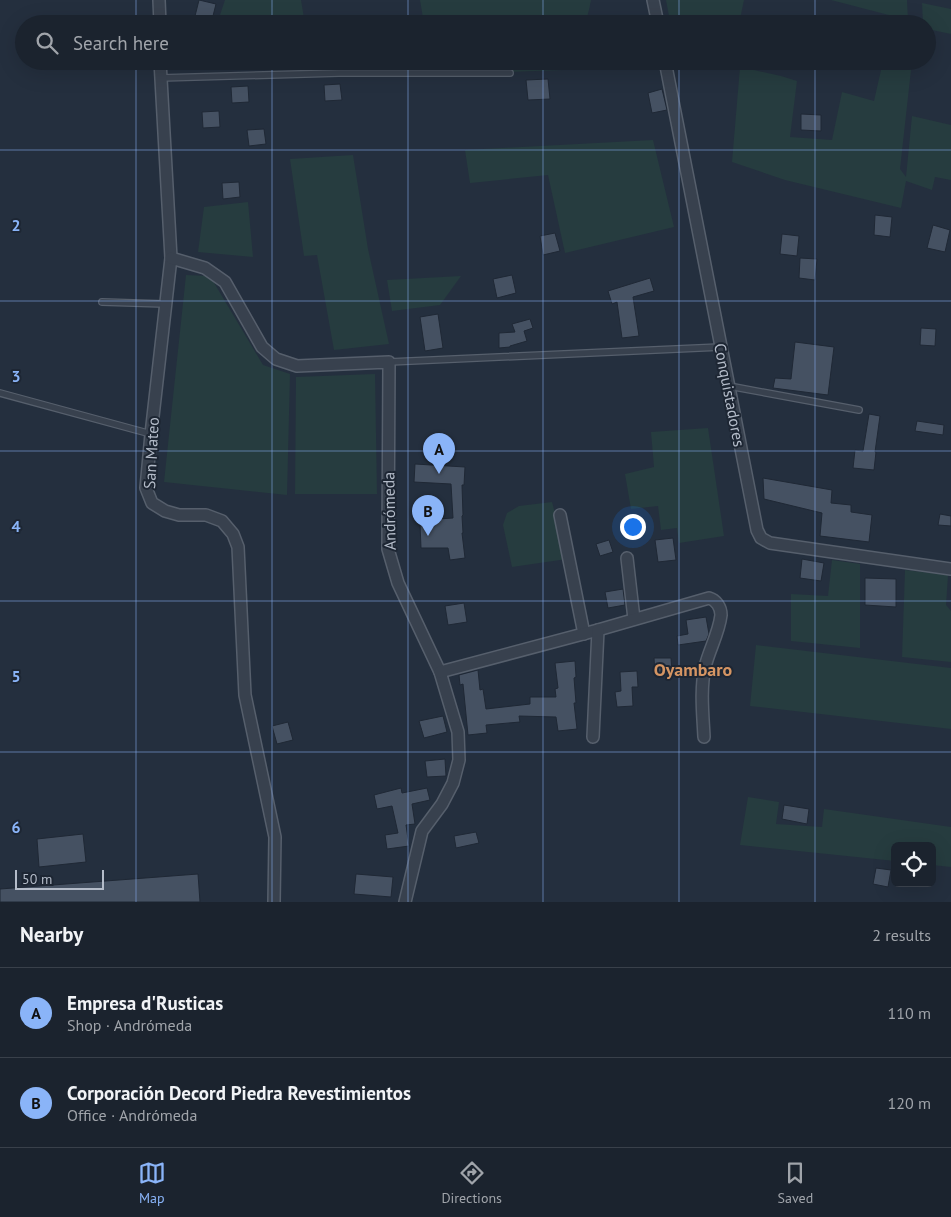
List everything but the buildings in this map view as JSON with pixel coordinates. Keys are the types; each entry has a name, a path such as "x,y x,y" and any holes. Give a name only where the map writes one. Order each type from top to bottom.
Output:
{"street":[{"path":"159,0 160,15"},
{"path":"653,0 656,15"},
{"name":"San Mateo","path":"160,70 170,258 146,488 152,503 165,511 179,515 206,515 222,521 233,534 238,547 245,695 275,837 274,902"},
{"name":"Conquistadores","path":"667,70 757,530 761,538 770,543 951,569"},
{"path":"170,258 205,268 225,282 262,347 276,359 297,366 389,362"},
{"name":"Andrómeda","path":"389,362 388,548 398,583 440,672 458,732 459,760 453,783 442,804 422,831 405,902"},
{"path":"560,515 584,634"},
{"path":"628,558 634,619"},
{"path":"440,672 584,634 709,598 714,599 719,604 721,614 705,669 702,696 704,737"},
{"path":"592,737 598,630"}],"lane":[{"path":"160,78 339,73 510,73"},
{"path":"102,302 165,304"},
{"path":"389,362 721,348"},
{"path":"729,386 858,410"},
{"path":"0,393 151,434"}],"green space":[{"path":"225,0 301,0 304,15 220,15"},
{"path":"420,0 591,0 588,15 422,15"},
{"path":"666,0 744,0 741,15 669,15"},
{"path":"831,0 907,0 908,15 889,15"},
{"path":"922,3 951,9 951,34 936,31 936,15 923,15"},
{"path":"479,70 563,70 479,73"},
{"path":"740,70 754,70 797,81 790,137 832,140 842,92 874,101 881,70 911,70 900,169 906,177 912,116 951,125 951,180 935,177 932,190 906,181 901,208 785,180 732,162"},
{"path":"653,140 674,227 565,253 548,175 470,183 465,150"},
{"path":"353,155 368,249 389,344 334,350 317,255 304,256 290,159"},
{"path":"248,202 253,257 198,252 204,207"},
{"path":"186,275 210,276 263,365 290,374 287,495 164,482"},
{"path":"461,276 440,305 392,311 387,280"},
{"path":"375,374 377,494 295,494 296,377"},
{"path":"708,428 724,536 679,543 677,528 661,530 658,506 631,509 625,474 654,467 651,432"},
{"path":"552,502 567,559 512,567 503,525 507,513 519,506"},
{"path":"832,560 860,564 860,648 791,641 791,594 828,596"},
{"path":"905,570 948,575 946,605 951,611 951,662 902,657"},
{"path":"756,645 951,668 951,729 750,706"},
{"path":"748,797 779,802 776,824 822,827 824,809 951,827 951,867 936,865 936,842 891,842 891,861 740,845"}],"place":[{"name":"Empresa d'Rusticas","path":"439,474"},
{"name":"Corporación Decord Piedra Revestimientos","path":"428,536"}],"district":[{"name":"Oyambaro","path":"693,670"}]}
